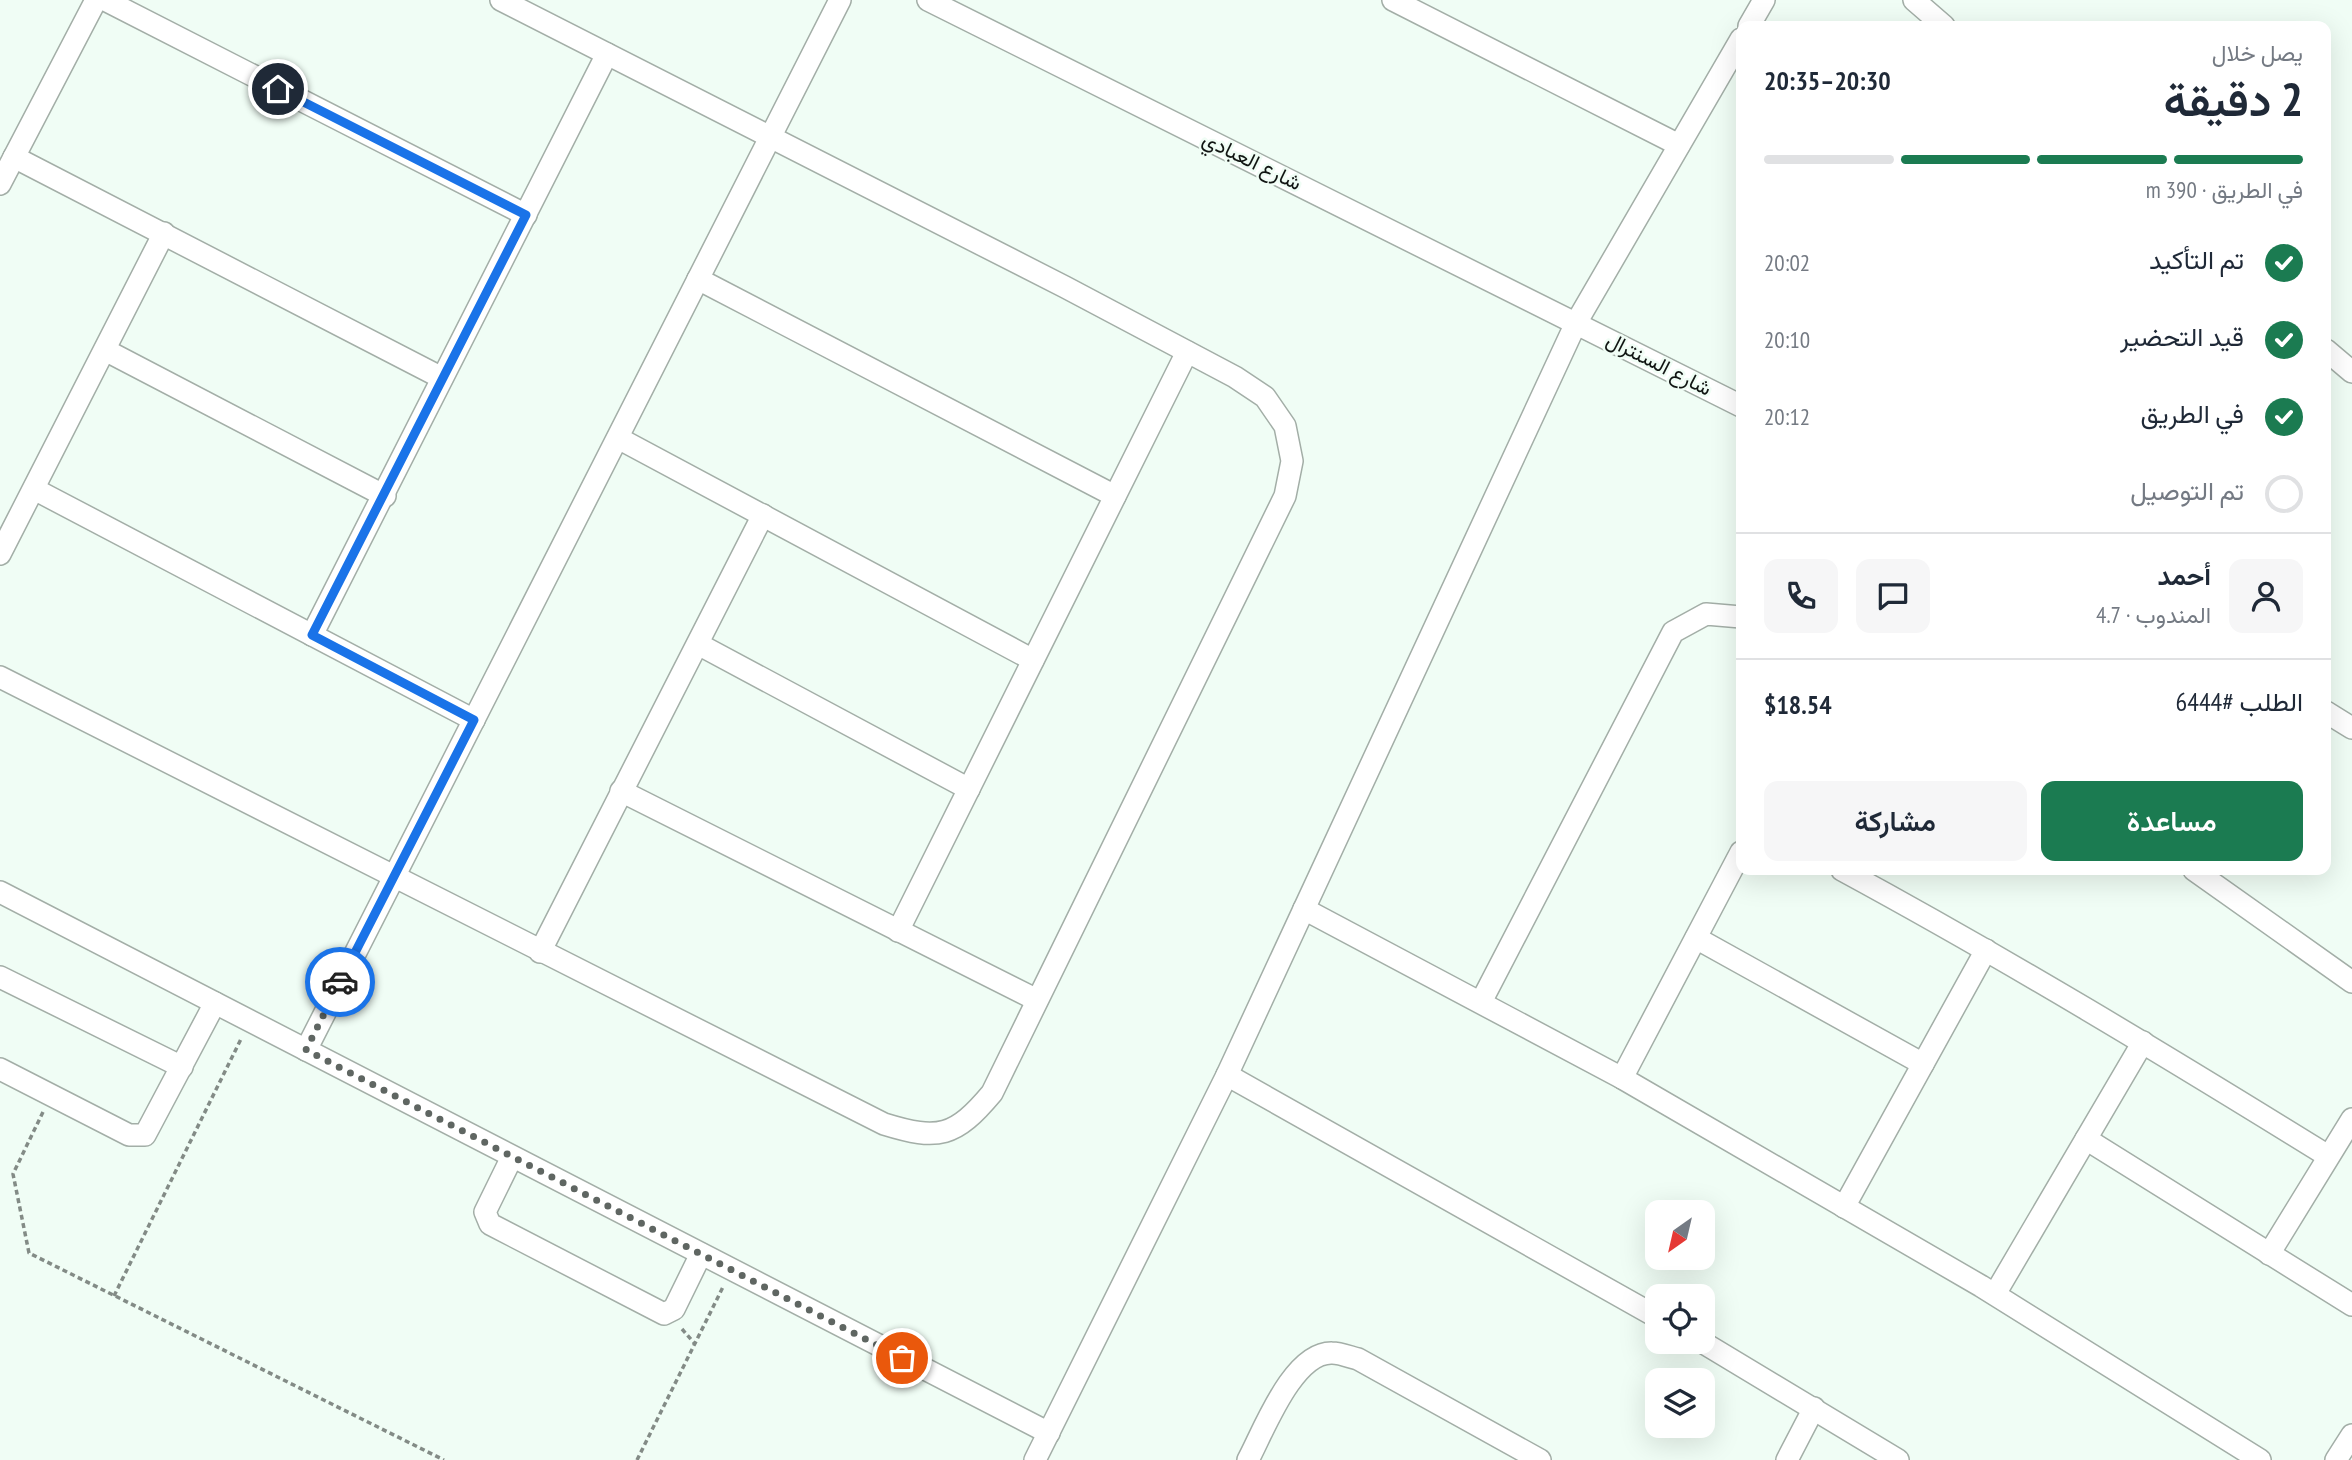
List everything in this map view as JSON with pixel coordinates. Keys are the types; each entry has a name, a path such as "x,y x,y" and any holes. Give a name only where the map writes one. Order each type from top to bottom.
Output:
{"street":[{"path":"0,184 96,0"},
{"path":"105,0 526,215"},
{"path":"0,677 884,1124 916,1134 946,1133 972,1116 992,1093 1285,496 1292,461 1285,426 1265,397 1187,352 501,0"},
{"path":"306,1050 840,0"},
{"name":"شارع العبادي","path":"928,0 1576,323"},
{"path":"1393,0 1679,145"},
{"path":"1752,21 1764,0"},
{"path":"1914,0 1938,21"},
{"path":"1035,1460 1227,1075 1576,323 1736,48"},
{"path":"312,635 385,496 607,54"},
{"path":"14,157 442,378"},
{"path":"0,554 164,233"},
{"path":"698,279 1115,496"},
{"name":"شارع السنترال","path":"1576,323 1736,403"},
{"path":"105,350 385,496"},
{"path":"898,931 1187,352"},
{"path":"2331,354 2352,372"},
{"path":"618,438 1033,660"},
{"path":"34,489 474,720"},
{"path":"540,952 764,515"},
{"path":"1481,1002 1672,632 1706,614 1736,617"},
{"path":"698,644 969,789"},
{"path":"2331,715 2352,728"},
{"path":"621,791 1037,1000"},
{"path":"1622,1078 1736,862"},
{"path":"1851,875 2143,1042 2328,1156"},
{"path":"2201,875 2352,982"},
{"path":"0,892 1049,1433"},
{"path":"1304,909 1622,1078 1995,1294 2260,1460"},
{"path":"1696,938 1923,1064"},
{"path":"1844,1207 1986,950"},
{"path":"0,977 182,1068"},
{"path":"0,1069 128,1135 145,1135 215,1003"},
{"path":"1995,1294 2143,1042"},
{"path":"1227,1075 1645,1310"},
{"path":"2269,1254 2352,1119"},
{"path":"2086,1139 2352,1305"},
{"path":"512,1157 485,1213 490,1224 515,1237 664,1314 674,1309 701,1255"},
{"path":"1715,1350 1898,1460"},
{"path":"1248,1460 1288,1385 1304,1362 1331,1352 1359,1359 1540,1460"},
{"path":"1787,1460 1814,1408"},
{"path":"2336,1460 2352,1435"}],"path":[{"path":"114,1296 250,1021"},
{"path":"50,1095 13,1174 29,1253 444,1460"},
{"path":"637,1460 732,1270"}],"way so far":[{"path":"340,982 306,1050 902,1358"}],"route":[{"path":"278,89 526,215 312,635 474,720 340,982"}]}
